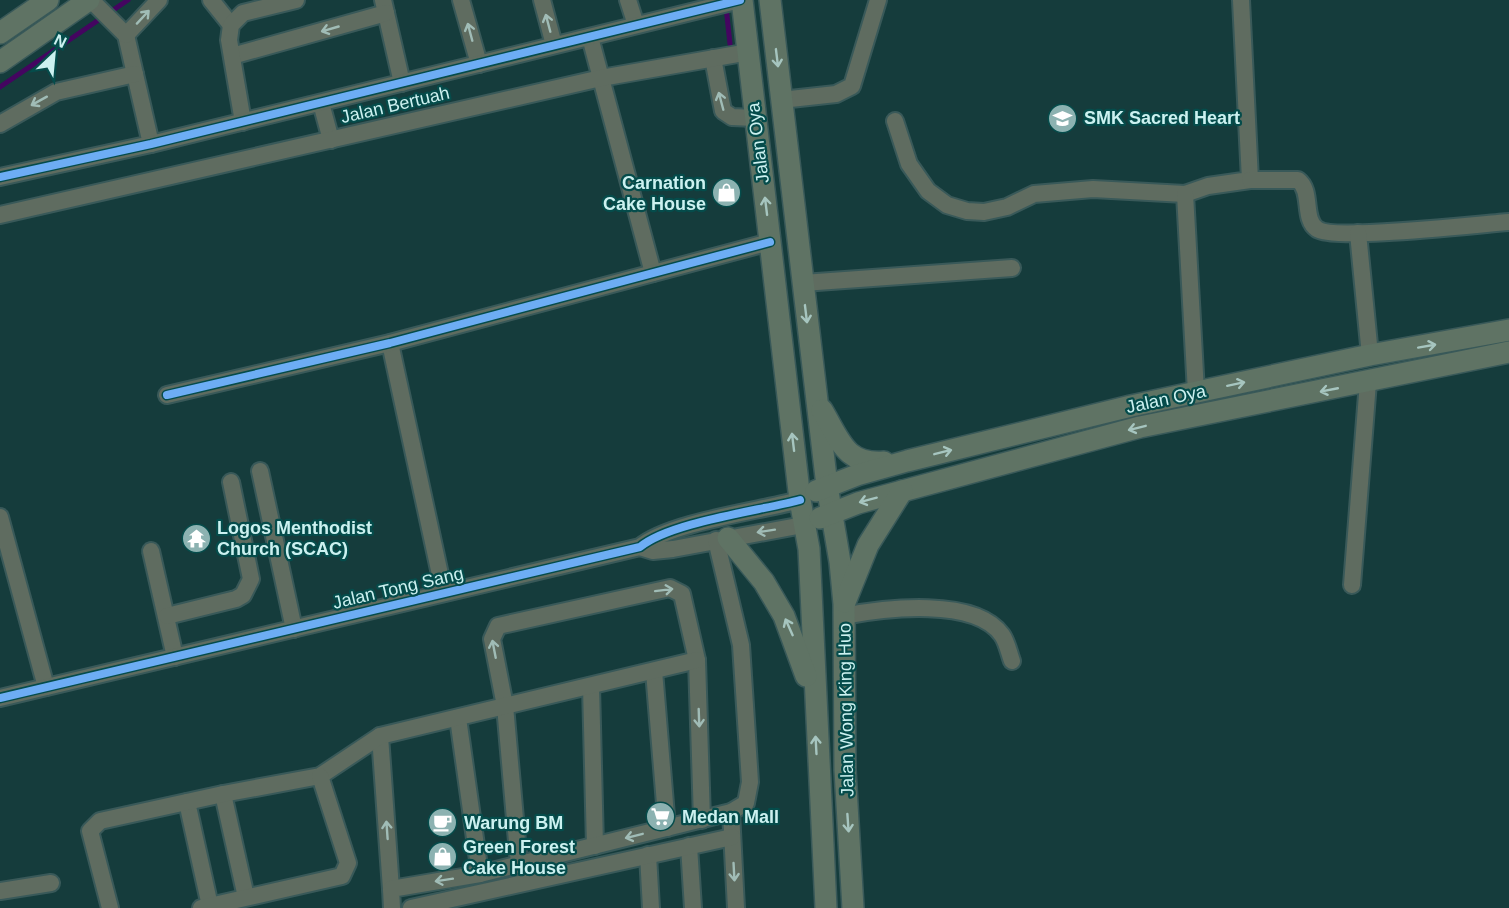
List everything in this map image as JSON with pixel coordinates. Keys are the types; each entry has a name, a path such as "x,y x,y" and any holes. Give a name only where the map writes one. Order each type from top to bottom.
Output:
{"main road":[{"path":"0,33 48,0"},
{"name":"Jalan Oya","path":"770,0 832,513"},
{"name":"Jalan Oya","path":"732,2 749,52 754,118 803,525 858,503 1140,427 1509,352"},
{"path":"0,62 94,3"},
{"name":"Jalan Oya","path":"800,500 827,486 907,461 1196,392 1370,355 1509,330"},
{"path":"817,402 847,452 854,458 873,463 907,461"},
{"path":"844,610 868,545 902,491"},
{"name":"Jalan Wong King Huo","path":"832,513 844,610 845,770 853,908"},
{"name":"Jalan Wong King Huo","path":"803,525 808,549 826,908"},
{"path":"722,539 764,582 784,616 792,632 814,702"}],"street":[{"path":"123,31 159,0"},
{"path":"211,0 231,25 232,56 243,122"},
{"path":"231,25 243,13 297,0"},
{"path":"461,0 478,64"},
{"path":"542,0 554,45"},
{"path":"628,0 636,26"},
{"path":"781,100 836,94 852,86 878,0"},
{"path":"1241,0 1250,180"},
{"path":"0,177 151,144 636,26 696,5 732,2"},
{"path":"94,3 123,31 151,144"},
{"path":"232,56 385,6 402,83"},
{"path":"590,37 653,273"},
{"name":"Jalan Bertuah","path":"0,215 601,78 749,52"},
{"path":"713,58 723,111 732,117 754,118"},
{"path":"0,124 56,92 135,74"},
{"path":"321,103 331,140"},
{"path":"895,122 909,164 928,191 947,205 967,211 984,212 1007,207 1034,194 1093,189 1185,194 1208,186 1250,180 1298,180 1305,190 1312,225 1319,231 1358,233 1509,222"},
{"path":"1185,194 1196,392"},
{"path":"1358,233 1370,355"},
{"path":"167,395 390,343 770,242"},
{"path":"803,283 1012,268"},
{"path":"390,343 444,593"},
{"path":"1352,585 1368,382"},
{"path":"260,471 294,629"},
{"path":"167,616 236,599 248,586 251,579 231,482"},
{"name":"Jalan Tong Sang","path":"0,698 640,547 650,538 679,528 800,500"},
{"path":"0,517 46,687"},
{"name":"Jalan Tong Sang","path":"640,547 653,551 803,525"},
{"path":"391,889 480,874 702,820 731,812 746,803 750,782 741,645 722,539"},
{"path":"151,551 175,657"},
{"path":"519,864 505,706 492,639 498,626 669,588 679,591 685,598 697,660 702,820"},
{"path":"844,610 957,611 984,618 1003,636 1012,661"},
{"path":"111,908 91,836 92,827 100,821 223,794 320,776 380,736 697,660"},
{"path":"654,671 667,828"},
{"path":"591,686 594,846"},
{"path":"458,718 480,874"},
{"path":"380,736 392,908"},
{"path":"187,802 206,907 338,879 346,871 348,863 320,776"},
{"path":"223,794 246,897"},
{"path":"731,812 736,908"},
{"path":"411,908 732,837"},
{"path":"688,846 693,908"},
{"path":"648,855 651,908"},
{"path":"0,891 51,883"}],"waterway":[{"path":"0,87 128,0"},
{"path":"726,7 730,44"}],"cycle path":[{"path":"0,177 151,144 740,0"},
{"path":"167,395 390,343 770,242"},
{"path":"0,698 640,547 654,538 693,524 800,500"}],"place":[{"name":"SMK Sacred Heart","path":"1063,118"},
{"name":"Carnation Cake House","path":"727,193"},
{"name":"Logos Menthodist Church (SCAC)","path":"196,538"},
{"name":"Medan Mall","path":"661,817"},
{"name":"Warung BM","path":"443,823"},
{"name":"Green Forest Cake House","path":"442,857"}]}
